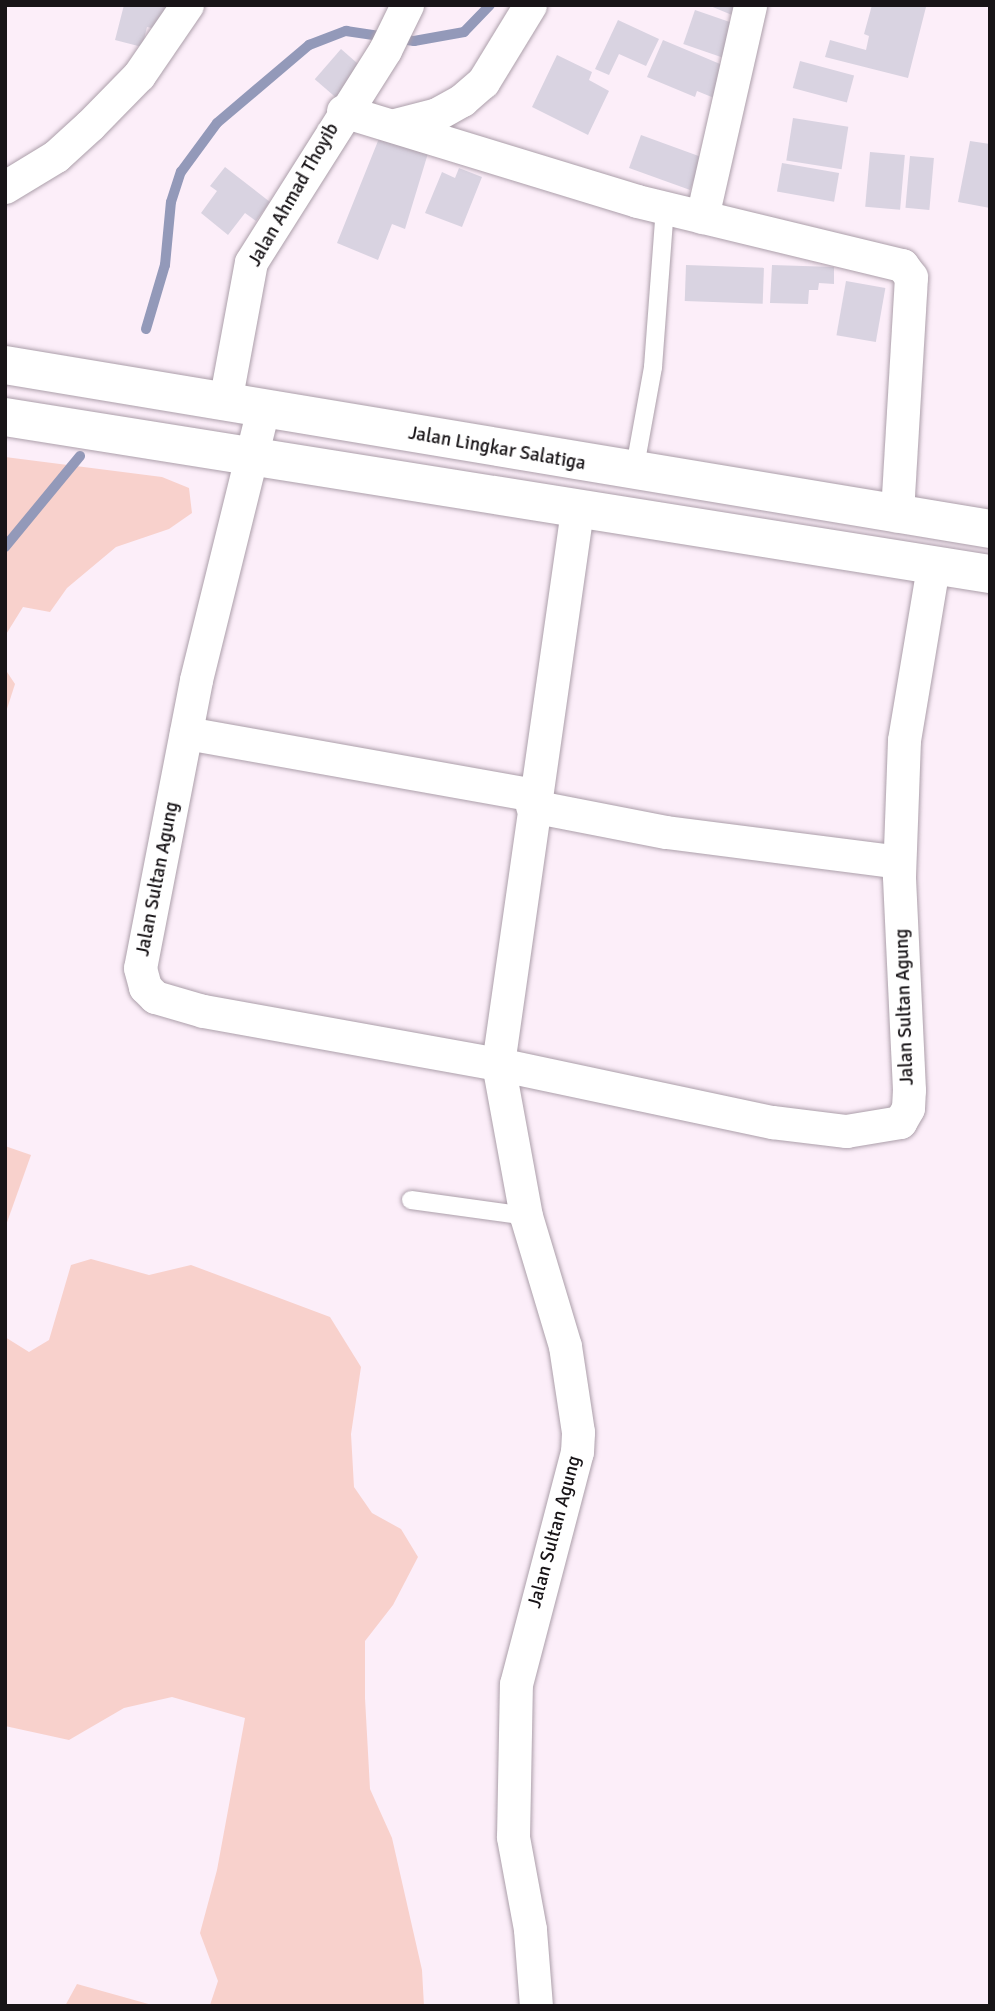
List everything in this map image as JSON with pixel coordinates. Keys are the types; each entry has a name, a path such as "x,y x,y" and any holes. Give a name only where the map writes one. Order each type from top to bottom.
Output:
{"highway":[{"name":"Jalan Lingkar Salatiga","path":"5,365 897,516 990,529"},
{"path":"5,417 990,574"}],"street":[{"path":"5,187 55,156 90,125 139,75 187,5"},
{"path":"393,125 426,118 462,100 483,82 530,5"},
{"path":"702,216 750,5"},
{"name":"Jalan Ahmad Thoyib","path":"225,401 251,262 394,21"},
{"path":"343,111 665,208 894,262 911,277 897,516"},
{"name":"Jalan Sultan Agung","path":"263,409 249,456 186,733 140,968 145,987 165,1002 203,1011 498,1064 772,1122 846,1131 892,1126 904,1116 909,1090 900,862 904,740 933,566"},
{"name":"Jalan Sultan Agung","path":"536,2006 530,1929 513,1837 516,1684 577,1452 578,1432 565,1346 526,1216 498,1064 533,800 577,510"},
{"path":"186,733 533,800 666,832 900,862"}],"lane":[{"path":"635,472 653,367 665,208"},
{"path":"411,1200 526,1216"}],"shaded area":[{"path":"5,457 162,477 189,488 192,513 169,529 116,547 67,588 50,612 23,607 5,636"},
{"path":"5,669 15,684 5,715"},
{"path":"5,1146 31,1155 5,1228"},
{"path":"91,1259 149,1275 191,1265 330,1317 361,1367 351,1434 354,1487 372,1513 401,1529 418,1557 393,1605 365,1641 365,1698 370,1789 392,1838 422,1970 424,2006 65,2006 77,1984 152,2005 210,2005 218,1981 200,1933 217,1870 245,1718 172,1697 124,1708 69,1740 5,1726 5,1337 29,1352 49,1340 71,1265"}],"building":[{"path":"124,5 173,5 167,31 147,27 142,47 115,40"},
{"path":"708,5 744,5 739,18"},
{"path":"872,5 926,7 908,78 825,57 830,40 866,50 869,36 864,34"},
{"path":"695,10 738,25 727,59 683,44"},
{"path":"618,20 659,39 646,66 619,54 609,75 595,69"},
{"path":"663,40 732,69 719,100 697,91 695,97 647,77"},
{"path":"341,49 366,71 340,101 315,79"},
{"path":"557,55 592,72 589,80 609,91 588,135 532,107"},
{"path":"800,61 854,75 847,103 793,88"},
{"path":"793,118 848,127 842,169 786,160"},
{"path":"382,131 429,150 405,229 392,224 378,260 337,243"},
{"path":"641,135 702,157 690,190 629,168"},
{"path":"970,141 990,144 990,208 958,202"},
{"path":"870,152 905,155 900,210 865,207"},
{"path":"910,156 934,158 929,210 905,208"},
{"path":"782,163 839,173 834,202 777,192"},
{"path":"225,167 270,202 256,221 245,213 228,235 201,213 217,191 210,186"},
{"path":"459,168 482,177 462,227 425,213 442,172 455,178"},
{"path":"686,265 764,268 763,304 685,301"},
{"path":"772,265 834,267 834,284 819,283 818,290 809,290 808,304 770,303"},
{"path":"846,281 885,288 876,342 836,335"}],"waterway":[{"path":"146,329 165,265 171,202 181,172 217,123 309,45 346,31 414,41 464,32 490,5"},
{"path":"5,547 80,456"}]}
